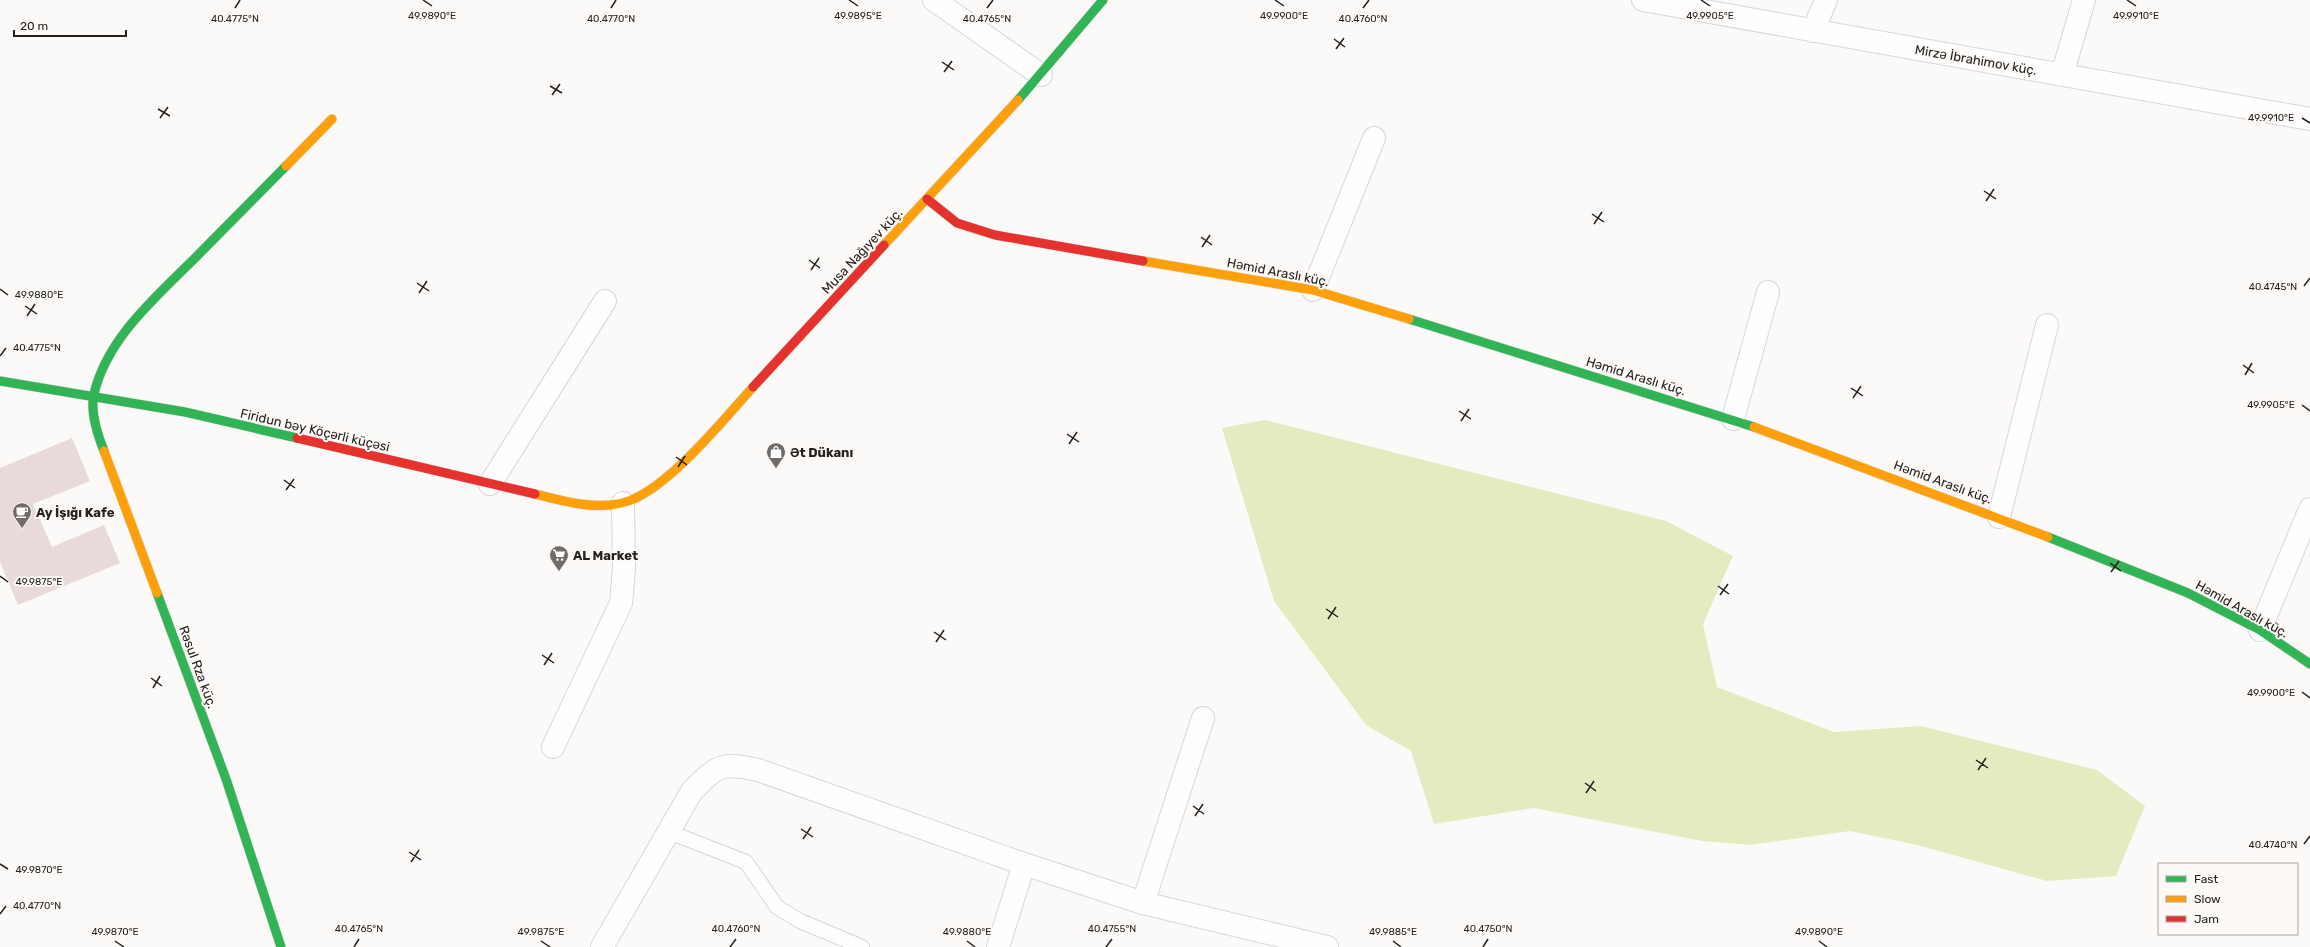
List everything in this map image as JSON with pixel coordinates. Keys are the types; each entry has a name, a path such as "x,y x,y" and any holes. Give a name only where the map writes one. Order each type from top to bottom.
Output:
{"street":[{"path":"934,0 1041,75"},
{"name":"Musa Nağıyev küç.","path":"623,503 661,481 703,442 1041,75 1103,0"},
{"name":"Mirzə İbrahimov küç.","path":"1643,0 2062,75 2309,113"},
{"path":"1813,31 1826,0"},
{"path":"2062,75 2084,0"},
{"path":"93,396 104,363 119,339 161,292 332,118"},
{"path":"1313,290 1374,138"},
{"name":"Həmid Araslı küç.","path":"928,199 957,223 995,235 1313,290 1734,419 1999,517 2188,593 2260,630 2310,664"},
{"path":"1734,419 1768,292"},
{"path":"490,484 604,301"},
{"path":"1999,517 2047,324"},
{"name":"Firidun bəy Köçərli küçəsi","path":"0,381 185,412 567,502 596,505 623,503"},
{"name":"Rəsul Rza küç.","path":"93,396 96,430 226,779 282,947"},
{"path":"553,746 621,603 624,569 623,503"},
{"path":"2260,630 2310,509"},
{"path":"1143,903 1203,718"},
{"path":"602,947 692,791 712,771 732,764 758,770 1024,864 1143,903 1327,947"},
{"path":"998,947 1024,864"}],"lane":[{"path":"668,832 746,862 777,907 800,921 862,947"}],"shaded area":[{"path":"1265,420 1666,521 1733,556 1703,624 1717,687 1834,732 1921,726 2097,770 2145,806 2116,876 2047,881 1917,845 1850,831 1750,845 1702,841 1534,808 1434,824 1411,751 1366,725 1274,601 1222,428"}],"building":[{"path":"72,438 90,481 33,504 52,547 104,525 120,563 18,605 0,562 0,468"}],"traffic: fast":[{"path":"1018,100 1103,0"},
{"path":"104,451 95,423 93,408 94,394 100,374 121,337 150,303 286,166"},
{"path":"1409,319 1754,427"},
{"path":"0,381 185,412 297,438"},
{"path":"2048,537 2188,593 2260,630 2310,664"},
{"path":"157,593 226,779 281,947"}],"traffic: slow":[{"path":"884,245 1018,100"},
{"path":"286,166 332,119"},
{"path":"1143,261 1313,290 1409,319"},
{"path":"535,494 578,504 600,506 622,503 639,496 674,471 692,454 753,387"},
{"path":"1754,427 2048,537"},
{"path":"104,451 157,593"}],"traffic: jam":[{"path":"927,199 957,223 995,235 1143,261"},
{"path":"753,387 884,245"},
{"path":"297,438 535,494"}],"place":[{"name":"Ət Dükanı","path":"776,469"},
{"name":"Ay İşığı Kafe","path":"22,529"},
{"name":"AL Market","path":"559,572"}]}
